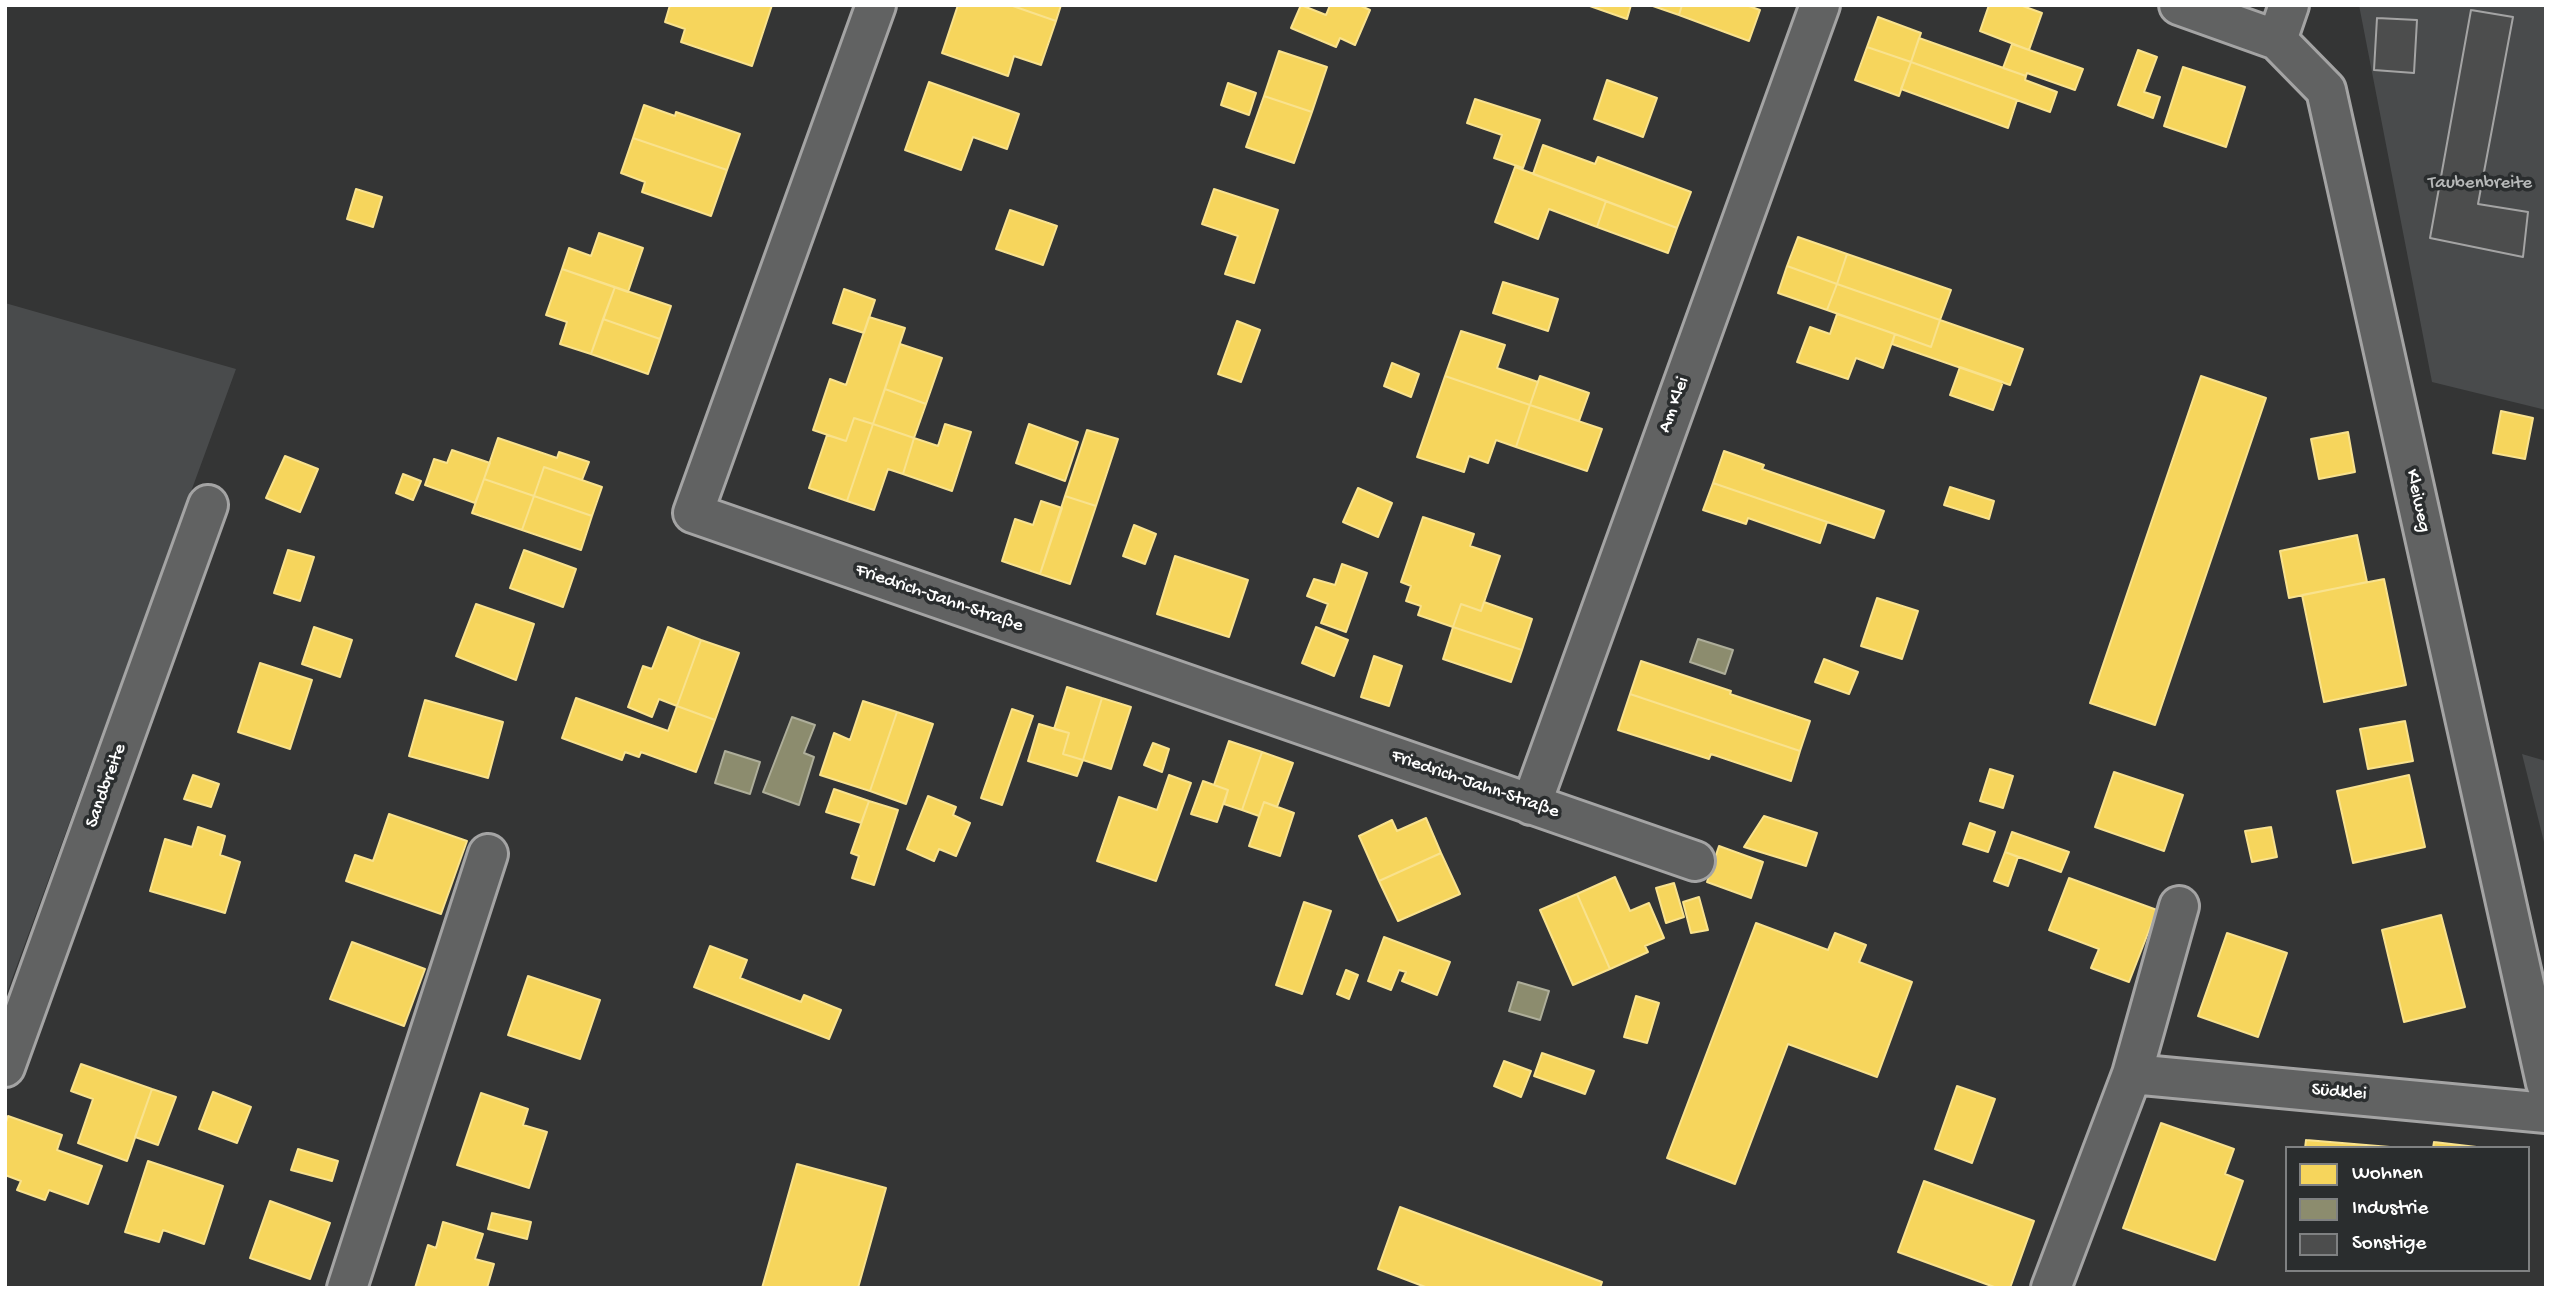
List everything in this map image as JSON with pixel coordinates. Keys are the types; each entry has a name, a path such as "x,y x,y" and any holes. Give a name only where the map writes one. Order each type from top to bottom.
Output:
{"street":[{"name":"Friedrich-Jahn-Straße","path":"876,5 693,513 1695,861"},
{"name":"Am Klei","path":"1531,805 1820,5"},
{"name":"Kleiweg","path":"2179,5 2283,23 2326,90 2546,1083"},
{"name":"Sandbreite","path":"5,1068 208,505"},
{"path":"347,1288 488,854"},
{"path":"2050,1288 2132,1074 2179,906"},
{"name":"Südklei","path":"2132,1074 2546,1113"}],"green space":[{"name":"Taubenbreite","path":"2359,5 2546,5 2546,410 2432,382"},
{"path":"5,303 236,369 5,998"},
{"path":"2522,754 2546,761 2546,850"}],"building: Wohnen":[{"path":"670,5 772,5 752,66 681,42 685,29 665,22"},
{"path":"958,5 1010,5 1056,21 1041,65 1014,56 1008,76 942,53"},
{"path":"1010,5 1061,5 1056,21"},
{"path":"1301,5 1326,15 1330,5 1359,5 1370,10 1355,45 1340,38 1336,47 1291,28"},
{"path":"1587,5 1631,5 1627,19"},
{"path":"1650,5 1682,5 1679,15"},
{"path":"1682,5 1746,5 1760,10 1749,41 1679,15"},
{"path":"1989,5 2020,5 2042,13 2029,50 1980,31"},
{"path":"1878,17 1921,33 1911,62 1867,47"},
{"path":"1919,38 2026,76 2025,80 2057,92 2050,112 1911,62"},
{"path":"2012,44 2083,69 2075,90 2027,73 2026,76 2003,68"},
{"path":"1867,47 1911,62 1899,96 1855,80"},
{"path":"2138,50 2157,57 2144,92 2160,97 2153,118 2118,105"},
{"path":"1279,51 1327,67 1312,112 1264,96"},
{"path":"1911,62 2017,100 2008,128 1901,89"},
{"path":"2183,67 2245,87 2226,147 2164,126"},
{"path":"1607,80 1657,98 1643,137 1594,119"},
{"path":"929,82 1019,114 1007,149 973,137 961,170 905,150"},
{"path":"1228,83 1256,93 1249,115 1221,105"},
{"path":"1264,96 1312,112 1294,163 1246,147"},
{"path":"1475,99 1540,120 1523,168 1494,158 1502,135 1467,123"},
{"path":"644,105 675,116 676,112 740,134 727,170 633,138"},
{"path":"633,138 727,170 711,216 642,192 645,182 621,173"},
{"path":"1543,145 1595,164 1598,157 1691,192 1677,228 1533,174"},
{"path":"1515,167 1606,201 1597,227 1549,209 1538,239 1495,222"},
{"path":"356,189 382,197 373,227 347,219"},
{"path":"1214,189 1278,210 1254,283 1225,274 1238,236 1202,224"},
{"path":"1606,201 1677,228 1668,253 1597,227"},
{"path":"1010,210 1057,226 1043,265 996,249"},
{"path":"599,233 643,248 628,292 562,269 569,248 591,256"},
{"path":"1798,237 1847,254 1837,284 1787,266"},
{"path":"1847,254 1951,290 1940,320 1837,284"},
{"path":"1787,266 1837,284 1827,310 1778,293"},
{"path":"562,269 615,287 591,354 560,344 567,322 546,315"},
{"path":"1503,282 1558,299 1548,331 1493,313"},
{"path":"1837,284 1940,320 1931,347 1827,310"},
{"path":"615,287 671,306 660,339 603,319"},
{"path":"844,289 875,300 864,333 833,323"},
{"path":"1837,314 1895,334 1883,368 1856,358 1848,379 1797,362 1810,327 1830,334"},
{"path":"869,317 905,328 873,424 854,418 846,441 813,430 830,379 846,385"},
{"path":"603,319 660,339 648,374 591,354"},
{"path":"1940,320 2023,349 2010,385 1892,344 1895,334 1931,347"},
{"path":"1237,321 1260,330 1241,382 1218,374"},
{"path":"1461,331 1505,345 1497,368 1538,382 1530,405 1445,376"},
{"path":"900,344 942,358 926,404 885,389"},
{"path":"1392,363 1419,374 1411,397 1384,386"},
{"path":"1960,367 2003,382 1993,410 1950,395"},
{"path":"1445,376 1530,405 1516,447 1496,440 1488,463 1469,456 1464,472 1417,457"},
{"path":"1540,376 1589,393 1579,421 1530,405"},
{"path":"2201,376 2266,398 2155,725 2090,703"},
{"path":"885,389 926,404 914,438 873,424"},
{"path":"1530,405 1602,429 1587,471 1516,447"},
{"path":"2501,411 2533,418 2525,459 2493,453"},
{"path":"854,418 873,424 847,501 809,488 827,435 846,441"},
{"path":"873,424 914,438 903,474 888,469 874,510 847,501"},
{"path":"945,424 971,432 952,491 903,474 914,438 938,446"},
{"path":"1029,424 1078,442 1065,481 1016,463"},
{"path":"1087,430 1118,439 1096,506 1065,496"},
{"path":"2348,432 2355,472 2319,479 2311,439"},
{"path":"498,438 557,458 559,452 589,462 582,480 544,467 534,496 484,479"},
{"path":"452,450 490,463 475,503 425,485 434,459 447,463"},
{"path":"1724,451 1764,465 1762,469 1884,511 1874,538 1713,483"},
{"path":"285,456 318,469 300,512 266,498"},
{"path":"544,467 602,487 592,516 534,496"},
{"path":"403,474 421,481 413,500 396,493"},
{"path":"484,479 534,496 522,530 472,513"},
{"path":"1713,483 1827,522 1820,543 1748,518 1746,524 1703,510"},
{"path":"1950,487 1994,501 1989,519 1944,505"},
{"path":"1358,488 1392,503 1378,537 1343,522"},
{"path":"534,496 592,516 581,550 522,530"},
{"path":"1065,496 1096,506 1070,584 1040,574"},
{"path":"1041,501 1062,508 1040,574 1002,561 1015,519 1033,525"},
{"path":"1423,517 1474,534 1470,546 1500,556 1481,611 1461,604 1453,627 1418,615 1421,606 1406,601 1411,586 1401,582"},
{"path":"1134,525 1156,534 1145,564 1123,556"},
{"path":"2357,535 2367,582 2289,598 2280,551"},
{"path":"288,550 314,557 300,601 274,593"},
{"path":"524,550 576,569 563,607 510,588"},
{"path":"1175,556 1248,580 1229,637 1157,614"},
{"path":"1342,564 1367,573 1346,632 1321,623 1328,604 1307,596 1314,579 1335,585"},
{"path":"2384,579 2406,685 2324,702 2302,595"},
{"path":"1877,598 1918,611 1902,659 1861,646"},
{"path":"1484,602 1532,619 1522,650 1453,627 1461,604 1481,611"},
{"path":"476,604 534,624 516,680 456,656"},
{"path":"314,627 352,640 340,677 302,664"},
{"path":"668,627 701,640 677,706 659,699 652,717 628,707 643,666 652,669"},
{"path":"1316,627 1348,640 1334,676 1302,663"},
{"path":"1453,627 1522,650 1511,682 1443,659"},
{"path":"701,640 739,653 715,720 677,706"},
{"path":"1374,656 1402,666 1389,706 1361,697"},
{"path":"1824,659 1858,672 1849,694 1815,682"},
{"path":"1641,661 1810,721 1800,751 1630,694"},
{"path":"260,663 312,680 290,749 238,732"},
{"path":"1067,687 1102,698 1083,760 1063,754 1069,733 1054,729"},
{"path":"1630,694 1800,751 1791,781 1711,754 1709,759 1618,730"},
{"path":"576,698 668,731 677,706 715,720 696,772 641,752 639,757 625,752 622,760 562,738"},
{"path":"1102,698 1131,707 1111,769 1083,760"},
{"path":"425,700 503,722 488,778 409,756"},
{"path":"863,701 897,712 870,791 820,775 834,733 850,740"},
{"path":"1012,709 1033,716 1002,805 981,798"},
{"path":"897,712 933,724 906,804 870,791"},
{"path":"2405,721 2413,761 2368,769 2360,729"},
{"path":"1039,724 1069,733 1063,754 1083,760 1077,776 1028,761"},
{"path":"1229,741 1262,752 1242,810 1224,804 1228,790 1214,785"},
{"path":"1153,743 1169,749 1162,772 1144,765"},
{"path":"1262,752 1293,763 1277,807 1264,802 1259,816 1242,810"},
{"path":"1990,769 2013,776 2003,808 1980,801"},
{"path":"2114,772 2183,795 2164,851 2095,827"},
{"path":"193,775 219,784 211,807 184,799"},
{"path":"1169,775 1191,783 1156,881 1097,861 1119,797 1157,810"},
{"path":"2409,775 2425,847 2353,863 2337,791"},
{"path":"1203,781 1228,790 1217,822 1191,814"},
{"path":"834,789 869,801 861,823 826,812"},
{"path":"928,796 956,807 953,815 970,823 956,856 939,849 934,861 907,849"},
{"path":"869,801 898,810 874,885 852,878 859,856 851,853"},
{"path":"1264,802 1294,813 1280,856 1249,846"},
{"path":"389,814 467,841 441,914 346,881 355,855 373,861"},
{"path":"1764,816 1817,833 1806,866 1744,847"},
{"path":"1426,818 1441,853 1379,881 1359,836 1392,820 1397,831"},
{"path":"1970,823 1995,832 1988,852 1963,844"},
{"path":"198,827 225,836 220,855 240,862 225,913 150,891 165,839 192,847"},
{"path":"2271,827 2277,857 2252,862 2245,831"},
{"path":"2012,832 2069,852 2061,872 2005,852"},
{"path":"1719,846 1763,862 1751,898 1707,882"},
{"path":"2005,852 2018,857 2008,886 1994,881"},
{"path":"1441,853 1460,894 1398,921 1379,881"},
{"path":"1615,877 1630,911 1649,903 1664,938 1645,946 1648,952 1610,969 1577,894"},
{"path":"2069,878 2157,910 2129,982 2091,968 2099,949 2049,930"},
{"path":"1674,883 1684,917 1666,923 1656,888"},
{"path":"1577,894 1610,969 1573,985 1540,910"},
{"path":"1699,897 1708,930 1691,933 1683,902"},
{"path":"1304,902 1331,911 1302,994 1276,985"},
{"path":"2441,915 2465,1007 2404,1022 2382,930"},
{"path":"1756,923 1828,950 1835,933 1866,945 1859,962 1912,982 1877,1077 1788,1044 1735,1184 1667,1158"},
{"path":"2227,933 2287,953 2258,1037 2198,1016"},
{"path":"1384,937 1450,962 1437,995 1402,981 1406,972 1399,970 1391,990 1368,981"},
{"path":"352,942 425,969 404,1026 330,999"},
{"path":"710,946 747,960 740,978 801,1002 804,995 841,1010 829,1039 694,987"},
{"path":"1346,970 1358,975 1349,999 1337,994"},
{"path":"528,976 600,1000 580,1059 508,1035"},
{"path":"1636,996 1659,1003 1647,1043 1624,1037"},
{"path":"1542,1053 1594,1071 1585,1094 1534,1076"},
{"path":"1504,1061 1531,1071 1521,1097 1494,1086"},
{"path":"81,1064 152,1089 127,1161 78,1143 93,1099 71,1091"},
{"path":"1957,1086 1995,1099 1972,1163 1935,1149"},
{"path":"152,1089 176,1097 158,1145 135,1137"},
{"path":"213,1092 251,1107 237,1143 199,1129"},
{"path":"481,1093 528,1109 523,1125 547,1132 529,1188 457,1165"},
{"path":"8,1116 62,1135 57,1150 102,1166 88,1204 49,1190 45,1200 17,1190 21,1181 5,1175 5,1125"},
{"path":"2161,1123 2234,1149 2225,1174 2243,1181 2215,1260 2123,1228"},
{"path":"2306,1140 2378,1146 2305,1146"},
{"path":"2434,1142 2468,1146 2433,1146"},
{"path":"298,1149 338,1161 332,1181 291,1170"},
{"path":"148,1161 223,1186 204,1244 163,1230 159,1242 125,1232"},
{"path":"797,1164 886,1188 858,1288 762,1288"},
{"path":"1924,1181 2034,1221 2010,1288 1997,1288 1898,1252"},
{"path":"270,1201 330,1223 310,1279 250,1258"},
{"path":"1400,1207 1602,1282 1600,1288 1428,1288 1378,1269"},
{"path":"492,1213 531,1222 527,1239 488,1229"},
{"path":"443,1222 483,1234 475,1259 494,1264 487,1288 415,1288 428,1245 436,1248"}],"building: Industrie":[{"path":"1698,639 1733,650 1725,674 1690,662"},
{"path":"792,717 815,725 804,753 814,757 799,805 763,792"},
{"path":"725,751 760,762 750,794 715,783"},
{"path":"1518,982 1549,991 1540,1020 1509,1011"}],"building: Sonstige":[{"path":"2471,10 2513,17 2478,204 2528,212 2523,257 2430,238"},
{"path":"2377,18 2417,20 2414,73 2374,70"}]}
